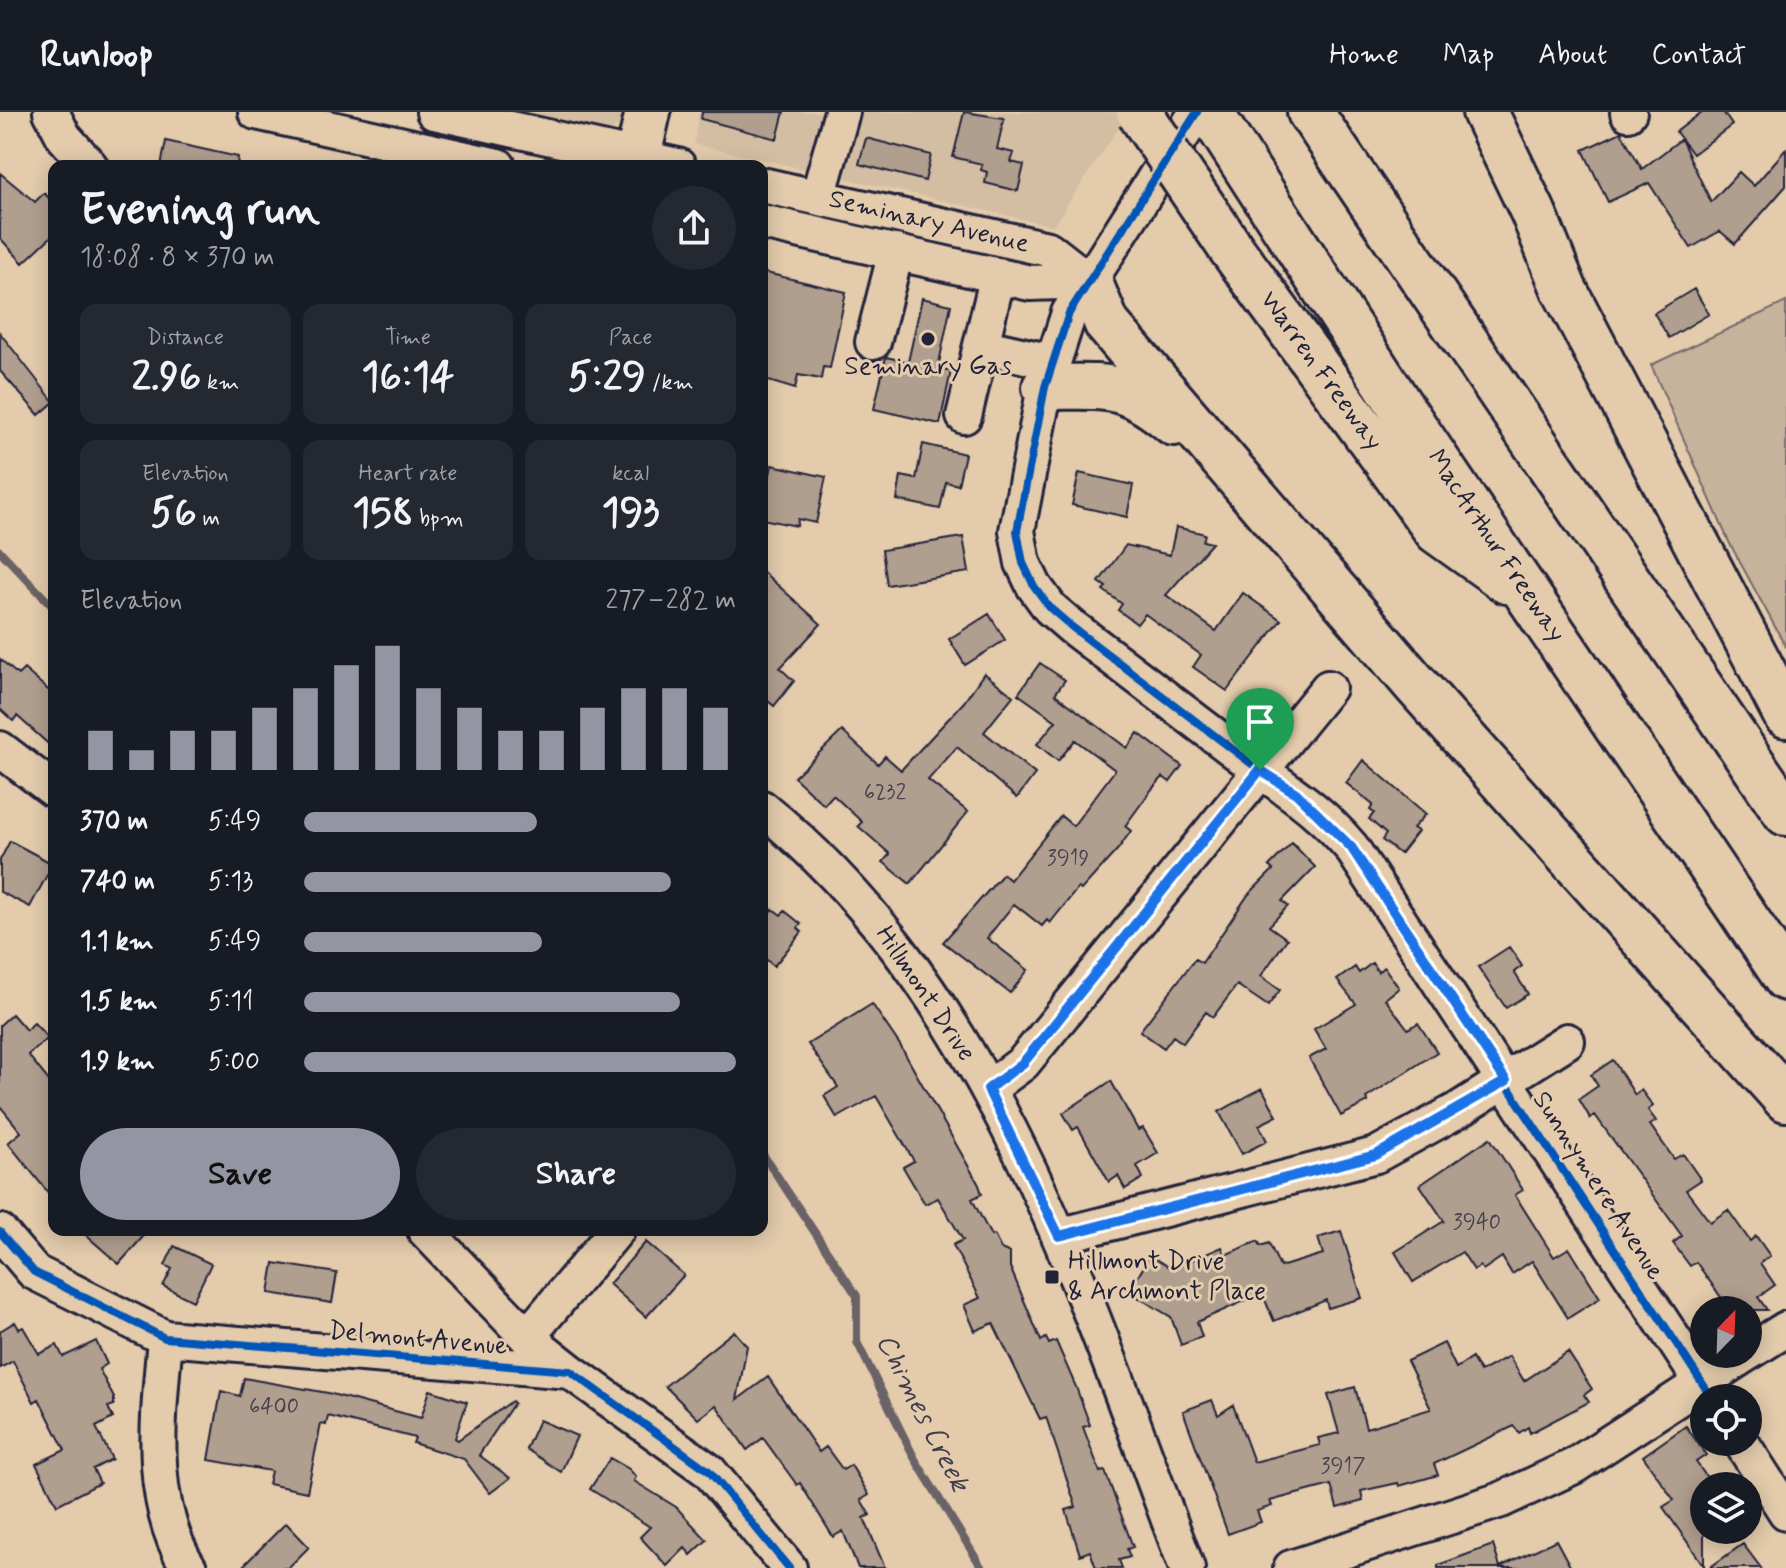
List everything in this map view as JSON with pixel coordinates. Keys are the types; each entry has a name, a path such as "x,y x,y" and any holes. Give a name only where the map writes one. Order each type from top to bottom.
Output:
{"highway":[{"path":"648,112 652,160"},
{"name":"Warren Freeway","path":"1139,112 1230,247 1437,531 1534,600"},
{"name":"MacArthur Freeway","path":"1210,112 1399,404 1786,978"},
{"path":"1485,112 1533,212 1564,289 1786,715"},
{"path":"1314,117 1786,813"},
{"path":"1089,281 1107,324 1416,685 1786,1099"},
{"path":"1049,375 1134,393 1243,481"}],"street":[{"path":"51,112 64,137 85,160"},
{"path":"256,112 471,160"},
{"path":"434,112 505,120 642,160"},
{"path":"818,197 842,112"},
{"name":"Sunnymere Avenue","path":"1197,112 1069,313 1049,375 1017,531 1023,563 1034,586 1050,608 1260,770 1296,793 1351,847 1703,1384"},
{"name":"Seminary Avenue","path":"768,186 1048,249 1089,281"},
{"name":"Seminary Avenue","path":"768,223 1039,284 1089,281"},
{"path":"873,342 896,252"},
{"path":"964,416 998,275"},
{"path":"981,346 1049,375"},
{"path":"988,1089 1023,1063 1328,688"},
{"path":"0,749 48,785"},
{"name":"Hillmont Drive","path":"768,813 789,830 880,925 937,1001 988,1089 1059,1236 1187,1568"},
{"path":"1059,1236 1376,1155 1506,1081 1567,1041"},
{"name":"Delmont Avenue","path":"0,1232 34,1272 165,1338 570,1371"},
{"path":"431,1236 527,1337 709,1471 789,1568"},
{"path":"527,1337 612,1236"},
{"path":"1762,1344 1786,1329"},
{"path":"165,1338 158,1449 163,1501 189,1568"},
{"path":"1713,1384 1731,1368"},
{"path":"1291,1568 1501,1500 1574,1466 1690,1400"},
{"path":"1750,1456 1786,1512"}],"shaded area":[{"path":"510,112 624,112 620,125 607,134"},
{"path":"699,112 1118,112 1124,120 1053,226 694,144"},
{"path":"1786,302 1786,647 1729,542 1651,365"}],"building":[{"path":"702,112 784,112 777,139 701,119"},
{"path":"964,112 1004,118 997,149 1014,153 1011,162 1024,165 1018,191 985,183 987,172 981,170 982,164 953,157"},
{"path":"1702,112 1723,112 1732,125 1693,154 1676,132"},
{"path":"1621,132 1642,169 1681,139 1711,202 1739,172 1754,186 1786,149 1786,186 1735,244 1720,231 1691,248 1649,183 1608,202 1583,150"},
{"path":"866,138 931,155 925,181 859,164"},
{"path":"166,141 238,157 238,160 162,160"},
{"path":"0,173 35,202 44,193 48,197 48,240 23,263 0,238"},
{"path":"768,273 846,292 830,368 823,367 821,379 798,375 795,389 768,381"},
{"path":"1694,289 1709,314 1669,338 1654,313"},
{"path":"922,298 951,305 938,368 951,371 940,424 874,409 886,357 908,362"},
{"path":"0,333 48,394 48,407 39,415 0,371"},
{"path":"923,444 965,454 958,485 946,482 940,509 897,500 901,476 916,479"},
{"path":"772,465 826,477 816,523 798,519 797,526 768,520 768,484"},
{"path":"1079,473 1133,485 1127,517 1072,505"},
{"path":"1176,527 1205,534 1203,541 1212,543 1166,595 1216,631 1243,593 1281,620 1227,691 1193,667 1201,655 1145,614 1137,624 1118,610 1122,604 1103,590 1106,587 1099,582 1126,545 1170,555"},
{"path":"963,537 969,572 887,585 882,550"},
{"path":"768,576 821,624 780,668 794,681 774,706 768,701"},
{"path":"989,614 1005,640 965,665 949,639"},
{"path":"0,659 18,675 24,669 48,690 48,744 17,716 13,721 0,709"},
{"path":"1040,663 1065,680 1055,694 1127,748 1138,733 1182,766 1170,782 1163,777 1152,789 1125,826 1131,831 1118,849 1081,890 1078,888 1050,923 1047,920 1042,926 1014,904 987,938 1028,970 1010,993 943,942 1003,874 1010,880 1061,816 1073,826 1115,770 1075,740 1058,761 1037,744 1056,721 1018,694"},
{"path":"984,673 1013,696 984,732 1035,774 1017,798 957,747 928,780 968,812 910,884 883,862 890,854 858,826 862,822 833,795 824,805 794,777 842,731 878,764 885,756 901,770 964,702"},
{"path":"1363,760 1426,814 1413,828 1418,831 1400,854 1382,840 1386,834 1369,819 1374,813 1370,810 1373,805 1346,783"},
{"path":"10,841 48,861 48,873 30,907 0,892 0,860"},
{"path":"1292,843 1315,867 1282,901 1288,906 1269,926 1287,939 1261,976 1280,990 1268,1006 1237,985 1213,1017 1206,1012 1183,1043 1173,1036 1164,1048 1140,1031 1195,959 1202,963 1248,895 1273,870 1269,866"},
{"path":"773,909 781,915 785,911 801,924 798,928 802,932 774,966 768,961 768,915"},
{"path":"1509,947 1522,966 1514,972 1528,994 1506,1008 1478,967"},
{"path":"1372,963 1378,972 1384,967 1399,988 1385,999 1408,1029 1418,1023 1437,1052 1366,1098 1368,1102 1341,1116 1309,1058 1326,1049 1314,1029 1356,1004 1337,980 1355,967 1359,973"},
{"path":"872,1004 900,1045 979,1185 982,1194 972,1199 991,1236 994,1235 1001,1249 1010,1253 1010,1267 1041,1341 1046,1338 1049,1344 1056,1341 1090,1425 1083,1427 1100,1472 1105,1471 1133,1547 1127,1549 1130,1557 1119,1560 1122,1568 1096,1568 1090,1551 1080,1555 1066,1510 1076,1507 1046,1417 1040,1419 993,1323 975,1331 964,1305 980,1298 953,1245 963,1240 938,1198 925,1204 903,1167 914,1161 876,1096 837,1118 824,1096 838,1087 808,1044"},
{"path":"12,1014 26,1030 34,1023 48,1038 28,1055 48,1080 48,1193 8,1143 21,1132 0,1106 0,1025"},
{"path":"1613,1060 1635,1095 1641,1090 1653,1106 1648,1110 1656,1121 1650,1125 1674,1159 1683,1154 1701,1180 1686,1190 1710,1222 1728,1210 1750,1241 1756,1236 1770,1256 1760,1263 1775,1285 1759,1296 1720,1296 1696,1262 1690,1266 1673,1243 1682,1236 1595,1115 1590,1118 1579,1099 1598,1086 1591,1075"},
{"path":"1111,1081 1138,1130 1143,1128 1158,1153 1137,1166 1143,1178 1125,1189 1118,1176 1109,1182 1078,1127 1073,1130 1063,1113"},
{"path":"1262,1088 1277,1116 1259,1125 1267,1141 1242,1154 1219,1112"},
{"path":"1490,1138 1523,1190 1515,1195 1554,1257 1569,1248 1600,1298 1568,1318 1532,1261 1512,1274 1502,1257 1483,1270 1480,1266 1474,1270 1462,1252 1413,1282 1395,1252 1444,1221 1420,1185"},
{"path":"1341,1231 1362,1298 1328,1308 1326,1300 1274,1321 1262,1293 1197,1322 1202,1337 1181,1345 1171,1317 1129,1292 1150,1256 1172,1269 1222,1247 1225,1255 1258,1241 1261,1246 1269,1243 1280,1267 1323,1254 1318,1238"},
{"path":"87,1236 144,1236 119,1264"},
{"path":"646,1242 684,1275 646,1317 609,1284"},
{"path":"174,1246 211,1264 193,1301 163,1286 172,1269 165,1265"},
{"path":"274,1263 337,1273 332,1303 269,1293"},
{"path":"15,1322 19,1329 23,1327 39,1354 57,1345 63,1357 96,1341 107,1364 99,1369 114,1398 114,1405 108,1407 113,1418 96,1427 112,1459 93,1469 100,1483 57,1505 36,1464 65,1450 39,1399 34,1402 13,1361 0,1368 0,1331"},
{"path":"734,1331 747,1346 737,1400 768,1377 819,1452 826,1447 843,1470 851,1465 869,1495 861,1500 870,1515 864,1518 885,1568 858,1568 843,1531 833,1537 800,1483 797,1485 763,1438 747,1450 716,1405 698,1419 665,1386"},
{"path":"1444,1343 1456,1368 1472,1358 1480,1372 1509,1356 1524,1381 1568,1352 1592,1389 1584,1395 1589,1402 1530,1433 1528,1427 1519,1433 1514,1426 1434,1464 1438,1475 1399,1486 1398,1483 1361,1491 1363,1501 1337,1508 1331,1485 1270,1501 1272,1506 1257,1511 1261,1522 1228,1534 1183,1411 1212,1400 1218,1415 1233,1405 1254,1462 1320,1445 1318,1438 1339,1433 1328,1395 1355,1387 1366,1428 1431,1409 1407,1361"},
{"path":"244,1378 328,1393 421,1418 430,1390 467,1402 455,1438 458,1440 512,1401 514,1403 479,1455 510,1478 490,1493 464,1459 413,1443 415,1438 328,1416 326,1425 321,1424 307,1492 268,1484 271,1471 209,1460 221,1391 240,1396"},
{"path":"539,1420 577,1436 561,1472 526,1449"},
{"path":"1686,1426 1690,1432 1690,1456 1705,1456 1696,1462 1703,1472 1690,1472 1690,1544 1704,1544 1704,1566 1663,1507 1674,1500 1643,1456"},
{"path":"610,1458 629,1469 636,1477 634,1481 676,1507 707,1540 691,1555 685,1548 667,1566 640,1537 650,1527 590,1489"},
{"path":"286,1523 309,1547 288,1568 241,1568"},
{"path":"1556,1540 1571,1568 1438,1568 1438,1565 1493,1545 1500,1567"},
{"path":"1743,1544 1761,1568 1709,1568"}],"waterway":[{"name":"Chimes Creek","path":"0,551 48,602"},
{"name":"Chimes Creek","path":"768,1162 857,1296 857,1342 915,1459 982,1568"}],"cycle path":[{"path":"1197,112 1069,313 1045,387 1017,531 1023,563 1034,586 1050,608 1302,800 1351,847 1703,1384"},
{"path":"0,1232 34,1272 165,1338 570,1371 709,1471 789,1568"}],"place":[{"name":"Seminary Gas","path":"928,339"},
{"name":"Hillmont Drive & Archmont Place","path":"1052,1277"}],"route":[{"path":"1260,770 1296,793 1328,820 1351,847 1506,1081 1376,1155 1059,1236 988,1089 1023,1063 1260,770"}]}
